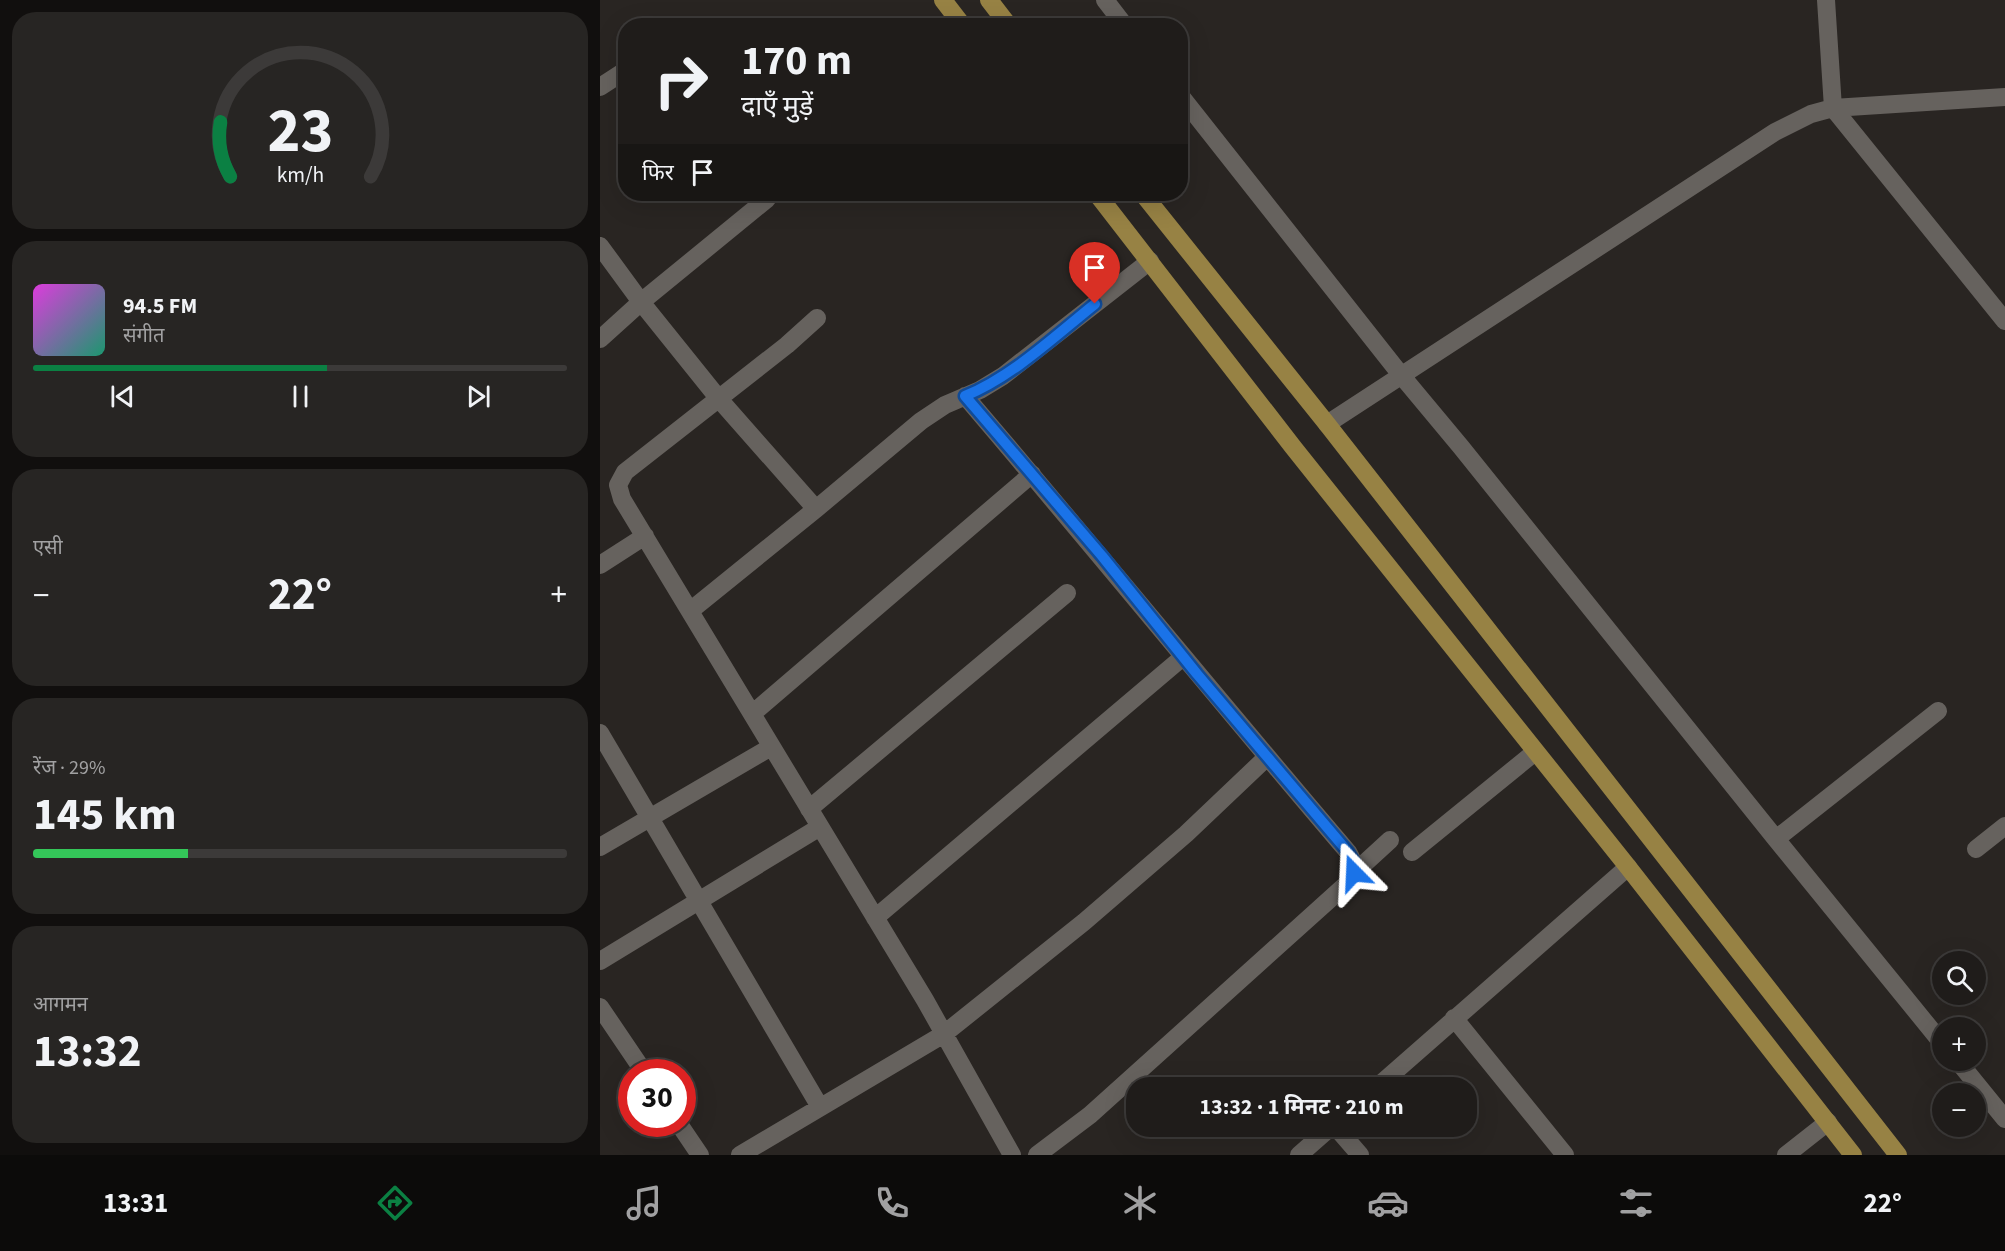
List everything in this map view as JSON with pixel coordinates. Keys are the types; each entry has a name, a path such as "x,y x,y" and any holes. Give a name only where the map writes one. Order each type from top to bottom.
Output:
{"main road":[{"path":"943,0 957,18"},
{"path":"989,0 1003,18"},
{"path":"1103,201 1300,457 1628,867 1853,1155"},
{"path":"1149,201 1327,424 1898,1155"}],"street":[{"path":"1105,0 1119,18"},
{"path":"1826,0 1833,108 2005,321"},
{"path":"600,87 618,76"},
{"path":"1327,424 1775,132 1811,114 1833,108 2005,97"},
{"path":"1188,105 1401,375 1932,1031"},
{"path":"600,339 641,302 765,201"},
{"path":"600,246 641,302 719,399 816,509"},
{"path":"690,611 921,421 945,405 980,390 1004,376 1150,261"},
{"path":"817,318 719,399 625,472 618,485 622,499 944,1034 1012,1155"},
{"path":"965,396 1102,556 1183,657 1348,852 1354,862 1354,873"},
{"path":"752,714 1032,474"},
{"path":"600,565 645,536"},
{"path":"809,809 1067,593"},
{"path":"875,918 1183,657"},
{"path":"1776,839 1938,711"},
{"path":"600,733 820,1107"},
{"path":"600,847 771,747"},
{"path":"1413,852 1535,752"},
{"path":"740,1155 944,1034 1084,922 1186,834 1267,757"},
{"path":"1976,849 2005,826"},
{"path":"600,961 820,827"},
{"path":"1037,1155 1090,1115 1350,881 1354,873 1390,840"},
{"path":"1388,1077 1628,867"},
{"path":"600,1006 635,1059"},
{"path":"1454,1018 1565,1155"},
{"path":"1966,1071 2005,1119"},
{"path":"1786,1155 1827,1122"},
{"path":"687,1137 700,1155"},
{"path":"1299,1155 1321,1137"},
{"path":"1344,1137 1360,1155"}],"route":[{"path":"1095,304 1004,376 965,396 1102,556 1197,674 1348,852 1354,862 1354,873"}]}
